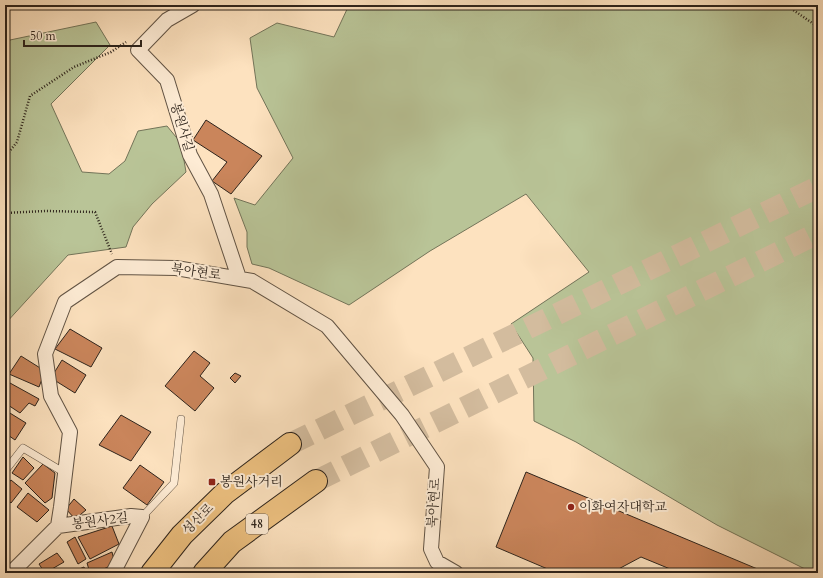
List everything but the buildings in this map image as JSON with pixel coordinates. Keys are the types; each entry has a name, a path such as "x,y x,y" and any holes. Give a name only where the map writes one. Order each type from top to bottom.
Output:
{"main road":[{"name":"성산로","path":"152,573 182,535 226,492 290,444"},
{"name":"48","path":"204,573 232,542 316,481"}],"street":[{"name":"봉원사길","path":"193,5 167,20 138,50 167,80 190,155 212,194 240,278"},
{"name":"북아현로","path":"58,526 66,473 70,432 51,396 45,354 65,302 117,267 176,268 252,281 327,326 402,415 437,467 431,549 438,562 456,573"},
{"name":"봉원사2길","path":"58,526 131,516 142,517"},
{"path":"113,573 142,517"},
{"path":"11,573 58,526"}],"lane":[{"path":"142,517 174,484 181,419"},
{"path":"5,471 23,448 66,473"}],"path":[{"path":"786,5 818,27"},
{"path":"5,157 17,142 30,96 74,67 111,52 126,41"},
{"path":"5,213 45,211 95,212 114,260"}],"green space":[{"path":"349,5 818,5 818,573 813,573 717,525 576,442 534,421 533,358 511,324 589,272 526,194 430,251 349,305 269,268 252,264 247,247 247,232 234,198 255,205 293,158 257,88 250,38 277,23 334,37"},
{"path":"96,22 110,45 51,104 82,172 109,174 125,161 138,131 167,126 181,143 186,172 152,204 133,227 126,247 68,255 5,324 5,199 8,196 5,154 5,52 10,40"}],"tunnel":[{"path":"290,444 818,187"},
{"path":"316,481 818,233"}],"place":[{"name":"봉원사거리","path":"212,482"},
{"name":"이화여자대학교","path":"571,507"}]}
